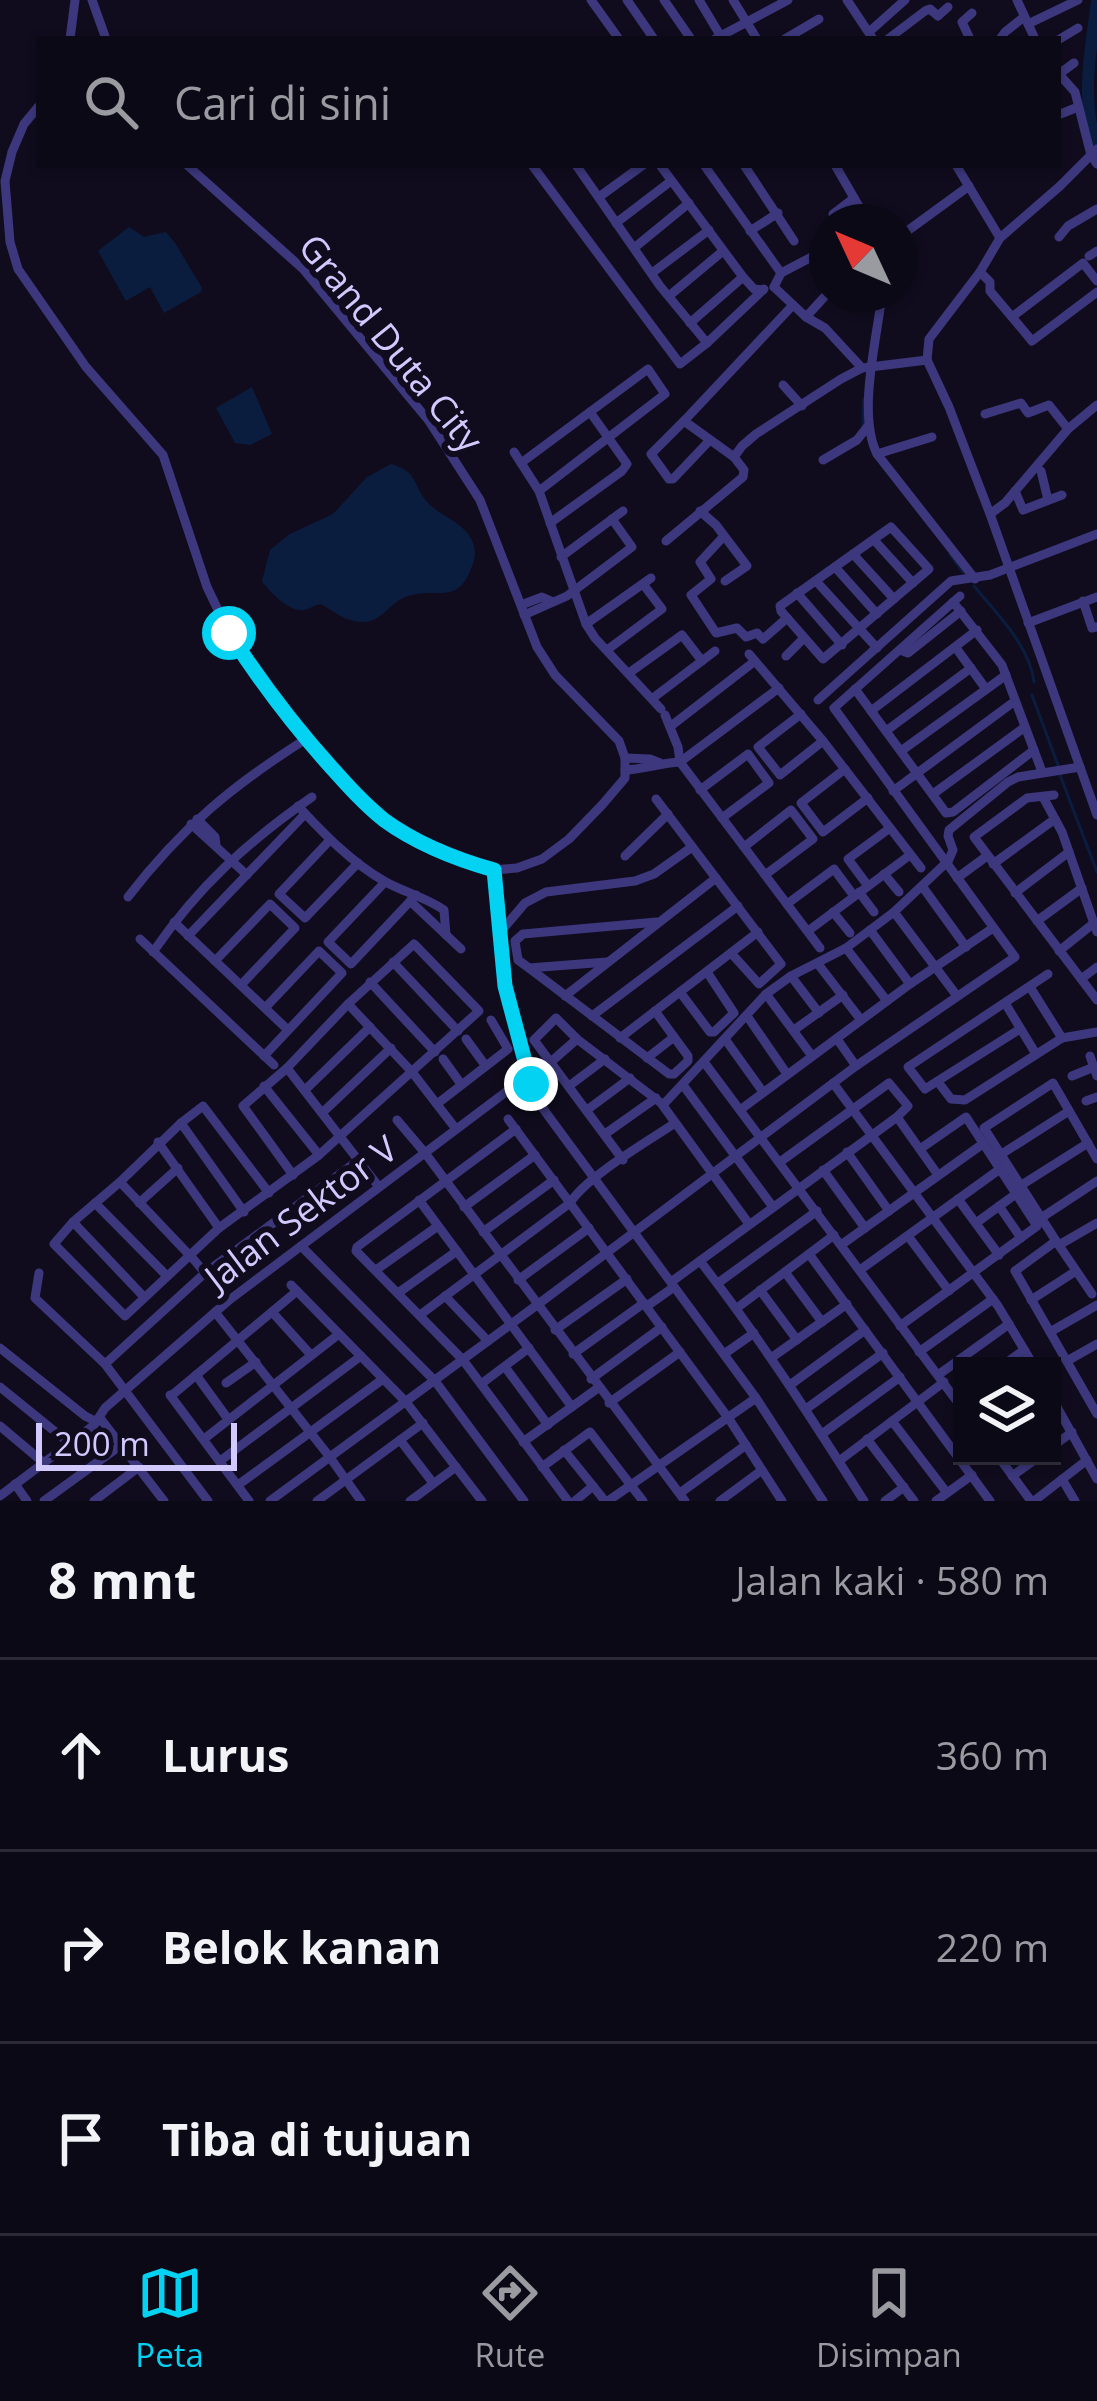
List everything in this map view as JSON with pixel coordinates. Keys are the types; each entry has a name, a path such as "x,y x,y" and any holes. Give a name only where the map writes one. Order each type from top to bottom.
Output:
{"street":[{"path":"70,36 75,0"},
{"path":"92,0 103,36"},
{"path":"591,0 617,36"},
{"path":"627,0 652,36"},
{"path":"664,0 689,36"},
{"path":"699,0 717,36"},
{"path":"733,0 755,36"},
{"path":"719,36 746,24 771,4 788,0"},
{"path":"847,0 871,36 905,0"},
{"path":"1017,0 1034,36"},
{"path":"1004,36 1026,21 1078,0"},
{"path":"892,36 926,11 938,16 948,7"},
{"path":"969,36 962,21 972,13"},
{"path":"790,36 819,19"},
{"path":"1061,38 1078,28"},
{"path":"1061,78 1074,63"},
{"path":"1061,80 1075,91 1095,155 1000,238 929,339 926,360 990,514 1097,815"},
{"path":"1061,114 1078,107"},
{"path":"36,110 18,137 5,182 10,242 18,269 86,367 164,454 207,587 260,682 362,801 386,821 458,860 494,870 517,868 555,850 616,792 625,778 625,764 654,768 660,763 680,763 779,688"},
{"name":"Grand Duta City","path":"190,168 303,269 429,421 480,500 537,646 555,675 619,741 625,764"},
{"path":"534,168 677,362 686,362 782,273 809,258"},
{"path":"578,168 707,343"},
{"path":"599,197 639,168"},
{"path":"662,168 742,278 754,289 769,288 794,305 868,368"},
{"path":"706,168 782,273"},
{"path":"746,168 794,241"},
{"path":"837,168 858,204"},
{"path":"958,168 1000,238"},
{"path":"616,223 671,181"},
{"path":"917,224 969,186"},
{"path":"846,204 854,198"},
{"path":"634,248 689,202"},
{"path":"1060,237 1067,226 1097,208"},
{"path":"750,231 778,213"},
{"path":"652,273 709,230"},
{"path":"669,296 723,251"},
{"path":"1012,317 1082,263 1097,281"},
{"path":"980,272 1032,341 1097,292"},
{"path":"690,323 742,278"},
{"path":"710,440 669,479 651,454 794,305"},
{"path":"806,317 811,312"},
{"path":"879,312 868,368 868,426 877,454 975,578"},
{"path":"734,457 756,434 841,379 868,368 926,360"},
{"path":"521,463 648,369 665,394 539,491"},
{"path":"783,385 802,406"},
{"path":"949,407 961,401"},
{"path":"985,414 1021,404 1028,413 1049,405 1068,429"},
{"path":"990,514 1068,429 1097,405"},
{"path":"550,524 627,464 590,412"},
{"path":"665,542 744,476 734,457 684,421"},
{"path":"823,460 857,440 868,426"},
{"path":"877,454 932,437"},
{"path":"514,452 539,491 586,624 666,717 680,763 820,948"},
{"path":"1040,471 1048,500"},
{"path":"1015,491 1023,509 1062,495"},
{"path":"562,557 623,511"},
{"path":"700,511 747,566 725,581"},
{"path":"522,610 544,608 573,592 632,547 612,519"},
{"path":"929,569 824,659 780,605 891,527 945,586"},
{"path":"818,700 956,579 1008,568 1097,534"},
{"path":"724,536 701,560 710,579 691,595 712,630 720,633 737,628 746,637 757,633 761,639 787,619"},
{"path":"874,540 913,583"},
{"path":"853,554 894,599"},
{"path":"835,567 877,614"},
{"path":"586,624 646,581 662,610 607,650"},
{"path":"816,581 877,648"},
{"path":"797,593 842,645"},
{"path":"1028,622 1097,597"},
{"path":"1083,601 1092,628 1097,626"},
{"path":"1015,957 835,705 958,603 1000,661 1041,770"},
{"path":"871,711 977,630"},
{"path":"629,674 682,635 702,661"},
{"path":"786,656 804,638"},
{"path":"956,648 986,689"},
{"path":"652,698 715,651"},
{"path":"666,717 752,658 920,868"},
{"path":"886,731 971,668"},
{"path":"901,751 1006,675"},
{"path":"855,689 944,812 951,814 1034,751"},
{"path":"893,791 1015,701"},
{"path":"801,714 758,747 780,775 823,742"},
{"path":"933,794 1025,727"},
{"path":"128,897 194,821 230,790 306,739"},
{"path":"700,790 748,754 769,783 722,818"},
{"path":"605,1134 682,1084 766,994 846,948 894,912 946,864 953,850 949,830 1009,782 1080,767"},
{"path":"845,769 801,803 823,832 868,798"},
{"path":"188,936 247,875 312,796"},
{"path":"1059,950 1096,928 1048,796 1024,799 970,833 1097,1000"},
{"path":"656,799 781,964 761,984 731,952"},
{"path":"302,810 358,863 413,898 444,910 446,935 461,949"},
{"path":"153,952 230,860 302,810"},
{"path":"743,847 791,810 813,839 765,875"},
{"path":"625,856 668,814"},
{"path":"957,878 1055,819"},
{"path":"194,821 209,843 247,875"},
{"path":"874,912 848,859 890,828"},
{"path":"330,840 279,894 304,918 358,863"},
{"path":"498,904 525,903 555,890 626,884 692,847"},
{"path":"1016,893 1069,852"},
{"path":"808,931 910,854"},
{"path":"788,904 834,869 860,891"},
{"path":"494,870 507,991 531,1091"},
{"path":"884,874 898,892"},
{"path":"565,996 716,878"},
{"path":"385,882 328,942 351,964 413,898"},
{"path":"922,886 966,947"},
{"path":"1037,921 1082,888"},
{"path":"501,931 525,903"},
{"path":"215,961 270,904 295,928 241,985"},
{"path":"592,1016 737,906"},
{"path":"833,911 850,933"},
{"path":"894,912 957,996"},
{"path":"174,922 288,1030"},
{"path":"655,1011 688,1056 674,1074 669,1075 529,968 517,956 515,940 524,934 657,922"},
{"path":"740,1110 993,928"},
{"path":"870,930 910,984"},
{"path":"620,1038 758,932"},
{"path":"140,939 305,1090 379,1187"},
{"path":"223,1129 281,1066 414,944 479,1010 462,1035 412,1072 343,1140 319,1155 293,1175 244,1212 219,1228 122,1316 54,1245 73,1222 202,1105 269,1193"},
{"path":"270,1501 856,1066 1029,946"},
{"path":"846,948 887,1001"},
{"path":"264,1056 342,973 319,951 265,1008"},
{"path":"393,962 485,1065"},
{"path":"529,968 607,962"},
{"path":"818,964 861,1020"},
{"path":"1082,980 1097,967"},
{"path":"680,992 714,1032 734,1008 707,972"},
{"path":"1020,1029 924,1088 904,1061 1048,974"},
{"path":"791,976 819,1013"},
{"path":"370,982 461,1084"},
{"path":"1030,987 1063,1037"},
{"path":"766,994 812,1056"},
{"path":"794,1030 843,995"},
{"path":"1004,1003 1036,1054"},
{"path":"348,1004 412,1072 456,1130"},
{"path":"747,1016 788,1074"},
{"path":"623,1160 534,1040 556,1018 660,1102 749,1225"},
{"path":"437,1104 508,1048 491,1020"},
{"path":"305,1090 370,1027"},
{"path":"938,1082 951,1099 965,1100 1063,1037 1097,1032"},
{"path":"646,1058 674,1036"},
{"path":"552,1061 577,1039"},
{"path":"725,1039 763,1093"},
{"path":"837,1039 856,1066"},
{"path":"322,1113 391,1048"},
{"path":"524,1055 515,1085 531,1091 756,1398 823,1501"},
{"path":"569,1086 605,1059"},
{"path":"704,1062 953,1394"},
{"path":"1072,1076 1094,1066"},
{"path":"587,1111 630,1078"},
{"path":"833,1083 993,1299 1028,1357"},
{"path":"574,1354 908,1107 890,1083 780,1162"},
{"path":"682,1084 773,1207"},
{"path":"900,1326 1037,1226 985,1127 1055,1084 1097,1159"},
{"name":"Jalan Sektor V","path":"0,1496 98,1420 105,1408 228,1301 515,1085"},
{"path":"264,1086 319,1155"},
{"path":"244,1109 293,1175"},
{"path":"1000,1155 1069,1111"},
{"path":"897,1117 938,1174"},
{"path":"920,1149 964,1118 1041,1218 1095,1301"},
{"path":"508,1119 729,1419 776,1499"},
{"path":"397,1120 682,1497 746,1445"},
{"path":"181,1123 244,1212"},
{"path":"420,1315 675,1123"},
{"path":"516,1129 356,1252 463,1360 572,1501 593,1486"},
{"path":"158,1142 219,1228"},
{"path":"736,1308 809,1254 865,1228 983,1143"},
{"path":"976,1222 1088,1143"},
{"path":"847,1152 889,1210"},
{"path":"464,1207 535,1155"},
{"path":"96,1356 359,1160"},
{"path":"140,1203 178,1168"},
{"path":"860,1270 1000,1169"},
{"path":"823,1170 865,1228"},
{"path":"483,1232 554,1180"},
{"path":"1041,1218 1097,1181"},
{"path":"120,1183 228,1301"},
{"path":"958,1199 999,1255"},
{"path":"419,1200 572,1407"},
{"path":"95,1203 167,1276"},
{"path":"999,1206 1022,1238"},
{"path":"718,1283 817,1210"},
{"path":"73,1222 144,1298"},
{"path":"1097,1223 1015,1270 1097,1414"},
{"path":"376,1270 438,1226"},
{"path":"518,1280 589,1228"},
{"path":"908,1236 949,1291"},
{"path":"301,1246 435,1381 524,1501"},
{"path":"398,1293 457,1251"},
{"path":"809,1254 990,1501"},
{"path":"700,1261 790,1385 864,1501"},
{"path":"1031,1300 1076,1271"},
{"path":"785,1272 822,1322"},
{"path":"39,1274 34,1297 96,1356 208,1501"},
{"path":"555,1330 627,1280"},
{"path":"1095,1301 1097,1281"},
{"path":"250,1501 169,1393 272,1312 294,1288 423,1423 478,1496 461,1501"},
{"path":"760,1290 797,1340"},
{"path":"445,1297 488,1341"},
{"path":"920,1352 993,1299"},
{"path":"1049,1332 1095,1301"},
{"path":"771,1358 847,1304"},
{"path":"215,1312 361,1501"},
{"path":"272,1312 311,1354"},
{"path":"839,1461 1009,1324"},
{"path":"523,1442 572,1407 662,1327"},
{"path":"790,1385 865,1330"},
{"path":"724,1354 754,1333"},
{"path":"204,1439 339,1334"},
{"path":"1067,1361 1097,1344"},
{"path":"0,1348 85,1416 98,1420 161,1497 147,1501"},
{"path":"481,1384 529,1348"},
{"path":"1014,1357 1024,1350"},
{"path":"609,1403 680,1352"},
{"path":"806,1409 883,1353"},
{"path":"220,1461 361,1356"},
{"path":"226,1383 256,1362"},
{"path":"505,1367 548,1425"},
{"path":"196,1375 228,1419"},
{"path":"822,1434 900,1377"},
{"path":"238,1485 383,1379"},
{"path":"1084,1392 1097,1384"},
{"path":"0,1387 69,1443"},
{"path":"564,1450 607,1501 756,1398"},
{"path":"1061,1416 1097,1479"},
{"path":"892,1420 947,1493"},
{"path":"321,1500 423,1423"},
{"path":"0,1426 44,1463"},
{"path":"542,1467 590,1432 644,1501"},
{"path":"1061,1440 1072,1432"},
{"path":"867,1439 914,1501"},
{"path":"400,1440 433,1483"},
{"path":"44,1501 121,1445"},
{"path":"1004,1465 1032,1501 1087,1460"},
{"path":"1012,1477 1028,1465"},
{"path":"94,1501 139,1467"},
{"path":"410,1501 456,1467"},
{"path":"720,1501 762,1470"},
{"path":"936,1501 971,1475"},
{"path":"1062,1479 1075,1501"},
{"path":"15,1484 27,1501"},
{"path":"885,1501 904,1487"}],"water":[{"path":"129,227 144,237 166,232 201,292 164,313 150,287 126,301 98,251"},
{"path":"252,387 272,434 250,445 235,443 216,408"},
{"path":"391,464 406,471 428,503 457,523 473,542 473,563 466,579 452,591 403,598 375,619 363,622 321,604 304,610 279,600 262,581 270,550 290,534 333,514 367,477"}],"waterway":[{"path":"1097,2 1088,93 1097,146"},
{"path":"863,426 864,399"},
{"path":"950,554 963,572"},
{"path":"974,586 1019,643 1034,682"},
{"path":"1032,695 1059,768"},
{"path":"1060,775 1097,872"}],"route":[{"path":"229,633 260,682 362,801 420,842 494,870 505,986 531,1084"}]}
